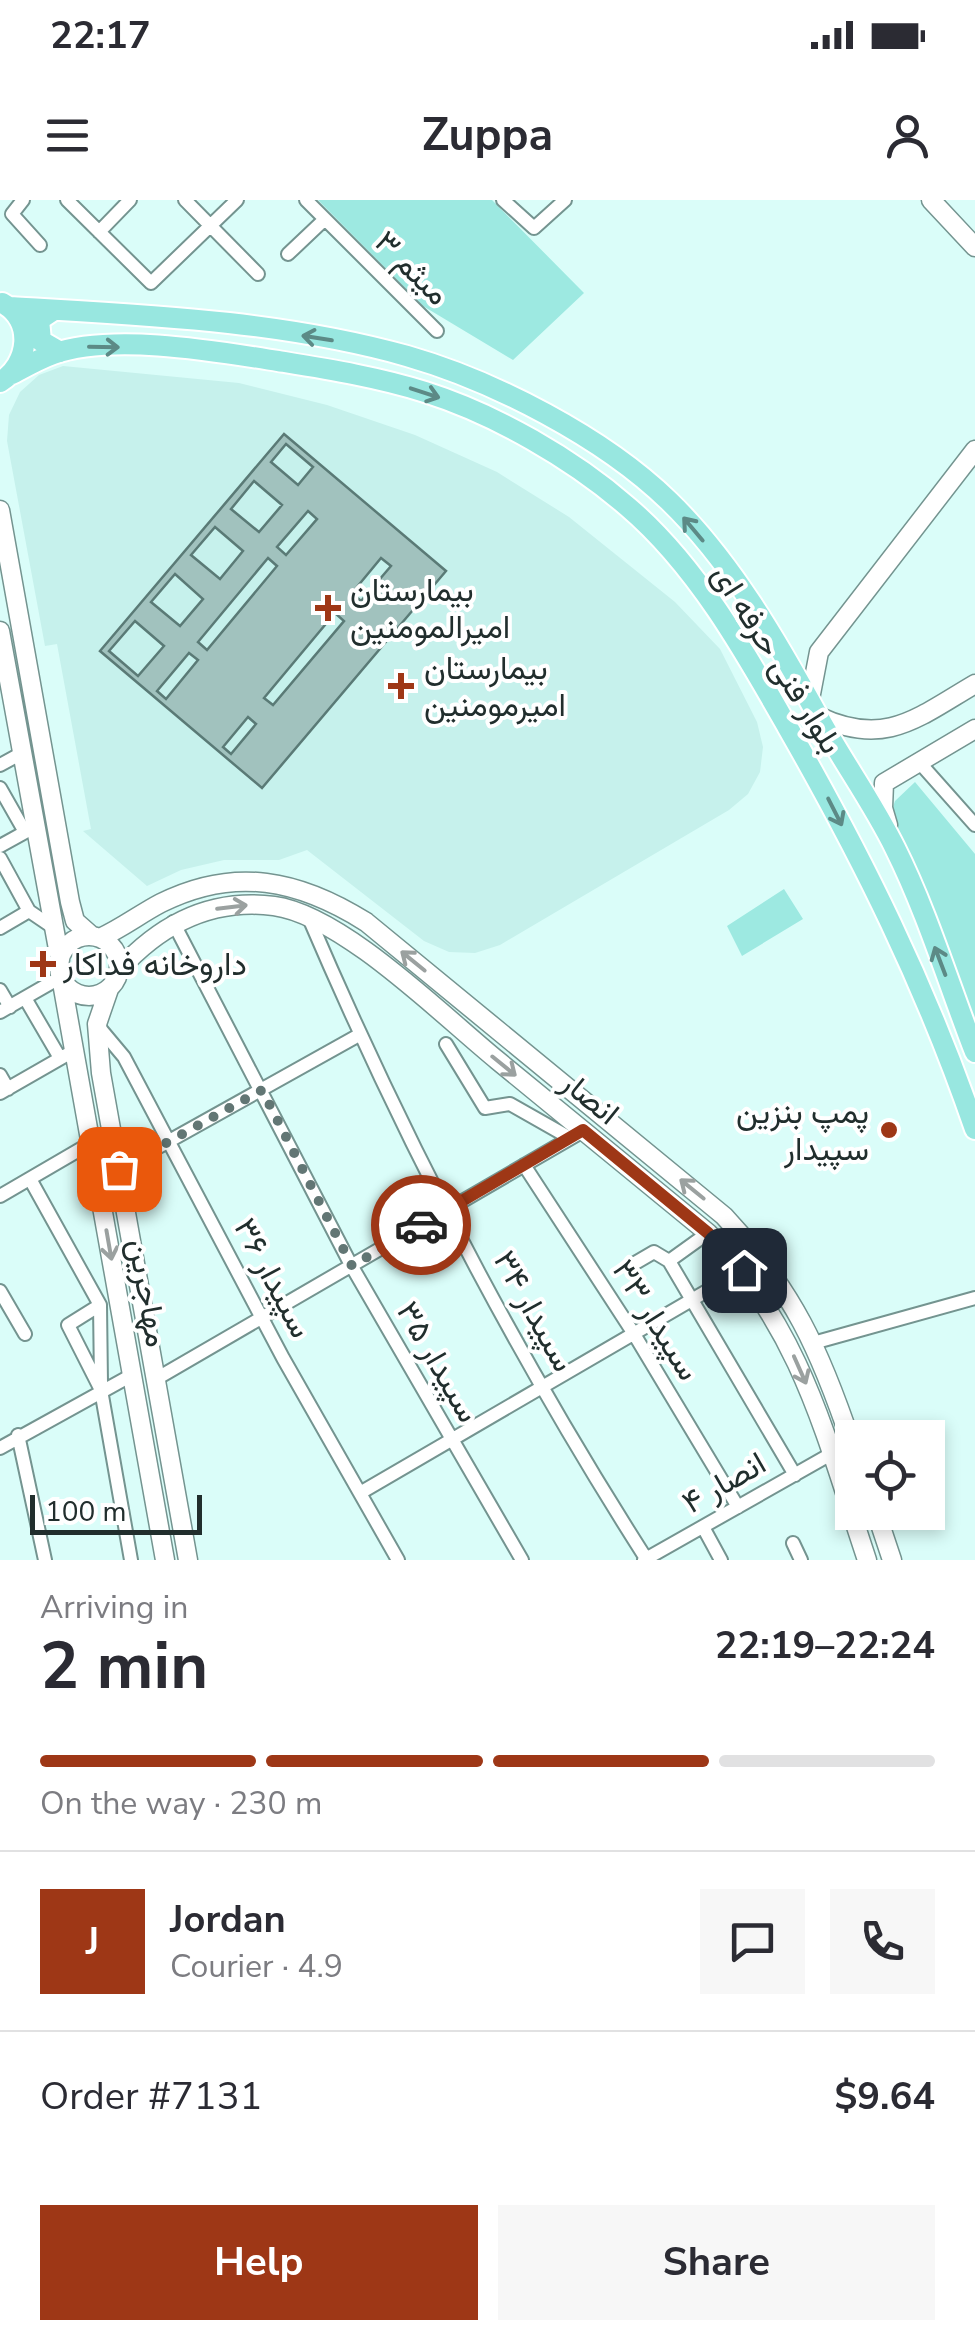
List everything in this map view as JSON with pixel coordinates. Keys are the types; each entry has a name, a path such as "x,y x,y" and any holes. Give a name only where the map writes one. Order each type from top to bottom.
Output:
{"main road":[{"path":"931,200 975,247"},
{"path":"3,381 23,356 25,338 4,303"},
{"name":"بلوار فنی حرفه ای","path":"4,303 152,316 347,343 408,357 504,392 560,422 670,501 776,642 896,849 975,1052"},
{"path":"54,310 39,320 38,330 41,341 60,352"},
{"name":"بلوار فنی حرفه ای","path":"3,381 60,352 89,346 246,356 427,392 555,456 629,508 679,562 747,656 822,786 910,956 975,1129"},
{"path":"975,450 819,652 814,707 846,729 877,732 907,724 975,684"},
{"path":"0,510 6,580 28,673 70,902 76,921 117,953 120,969 108,989 94,996 78,994 60,969 75,939 96,937"},
{"name":"مهاجرین","path":"0,631 4,677 22,753 30,829 54,928 68,1054 91,1143 166,1560"},
{"path":"776,642 785,655 802,658 819,652"},
{"path":"4,677 28,673"},
{"path":"896,849 882,808 884,783 975,729"},
{"name":"انصار","path":"96,937 195,890 239,882 281,883 322,895 366,922 724,1216 765,1259 798,1309 843,1420"},
{"name":"انصار","path":"120,969 143,943 173,922 240,905 277,906 352,941 576,1134 708,1233 744,1270 778,1320 831,1454 867,1560"},
{"path":"428,1004 443,986"},
{"name":"مهاجرین","path":"108,989 97,1024 188,1560"},
{"path":"576,1134 603,1117"},
{"path":"831,1454 835,1452"},
{"path":"882,1530 892,1560"}],"street":[{"path":"23,200 12,211 14,218 40,245"},
{"path":"67,200 151,283 237,200"},
{"path":"99,232 130,200"},
{"path":"184,200 258,274"},
{"name":"میثم ۳","path":"306,200 437,331"},
{"path":"503,200 534,228 565,200"},
{"path":"288,254 325,219"},
{"path":"0,765 22,753"},
{"path":"919,762 975,825"},
{"path":"0,788 30,829 0,846"},
{"path":"0,858 29,911 54,928"},
{"path":"0,928 29,911"},
{"name":"سپیدار ۳۴","path":"309,918 359,1035 447,1210 646,1560"},
{"name":"سپیدار ۳۵","path":"173,922 352,1266 522,1560"},
{"path":"0,990 5,1009 60,969"},
{"path":"0,1075 4,1091 68,1054 25,998"},
{"name":"سپیدار ۳۶","path":"97,1024 124,1057 262,1318 398,1560"},
{"path":"119,1169 359,1035"},
{"path":"446,1044 485,1108 510,1104 576,1134"},
{"path":"156,1380 576,1134"},
{"path":"0,1196 91,1143"},
{"name":"سپیدار ۳۳","path":"524,1165 634,1334 738,1507"},
{"path":"30,1178 100,1305 101,1390 130,1560"},
{"path":"669,1261 708,1233"},
{"path":"630,1266 654,1252 669,1261 795,1475"},
{"path":"360,1494 744,1270"},
{"path":"0,1290 25,1334"},
{"path":"814,1343 975,1298"},
{"path":"100,1305 68,1326 101,1390"},
{"path":"0,1448 132,1375"},
{"path":"18,1435 45,1560"},
{"name":"انصار ۴","path":"646,1560 831,1454"},
{"path":"703,1527 721,1560"},
{"path":"793,1543 801,1560"}],"shaded area":[{"path":"318,200 492,200 584,293 513,360 423,306"},
{"name":"بیمارستان امیرمومنین","path":"63,366 239,383 327,405 415,435 497,472 569,517 675,602 720,649 757,722 763,747 760,772 748,794 729,810 500,945 475,953 449,952 424,941 307,850 279,860 224,860 181,870 147,886 83,831 91,829 57,644 45,646 7,441 9,415 20,392 39,375"},
{"path":"915,782 975,854 975,1038 885,831 895,801"},
{"path":"784,889 803,919 742,956 727,926"}],"building":[{"name":"بیمارستان امیرالمومنین","path":"284,434 446,571 262,788 100,651","holes":["286,444 313,467 298,485 271,462","254,481 282,505 259,532 231,509","308,511 317,519 286,555 277,547","215,527 243,551 220,579 191,555","268,558 277,566 207,650 198,642","381,558 391,566 361,601 352,593","175,574 203,599 180,626 151,602","335,613 344,621 273,705 264,698","135,621 164,646 138,676 109,651","189,653 198,660 166,699 157,691","248,717 256,724 231,754 223,747"]}],"way so far":[{"path":"119,1169 262,1090 352,1266 421,1225"}],"place":[{"name":"بیمارستان امیرالمومنین","path":"328,608"},
{"name":"بیمارستان امیرمومنین","path":"401,686"},
{"name":"داروخانه فداکار","path":"43,964"},
{"name":"پمپ بنزین سپیدار","path":"889,1130"}],"route":[{"path":"421,1225 583,1130 708,1233 744,1270"}]}
